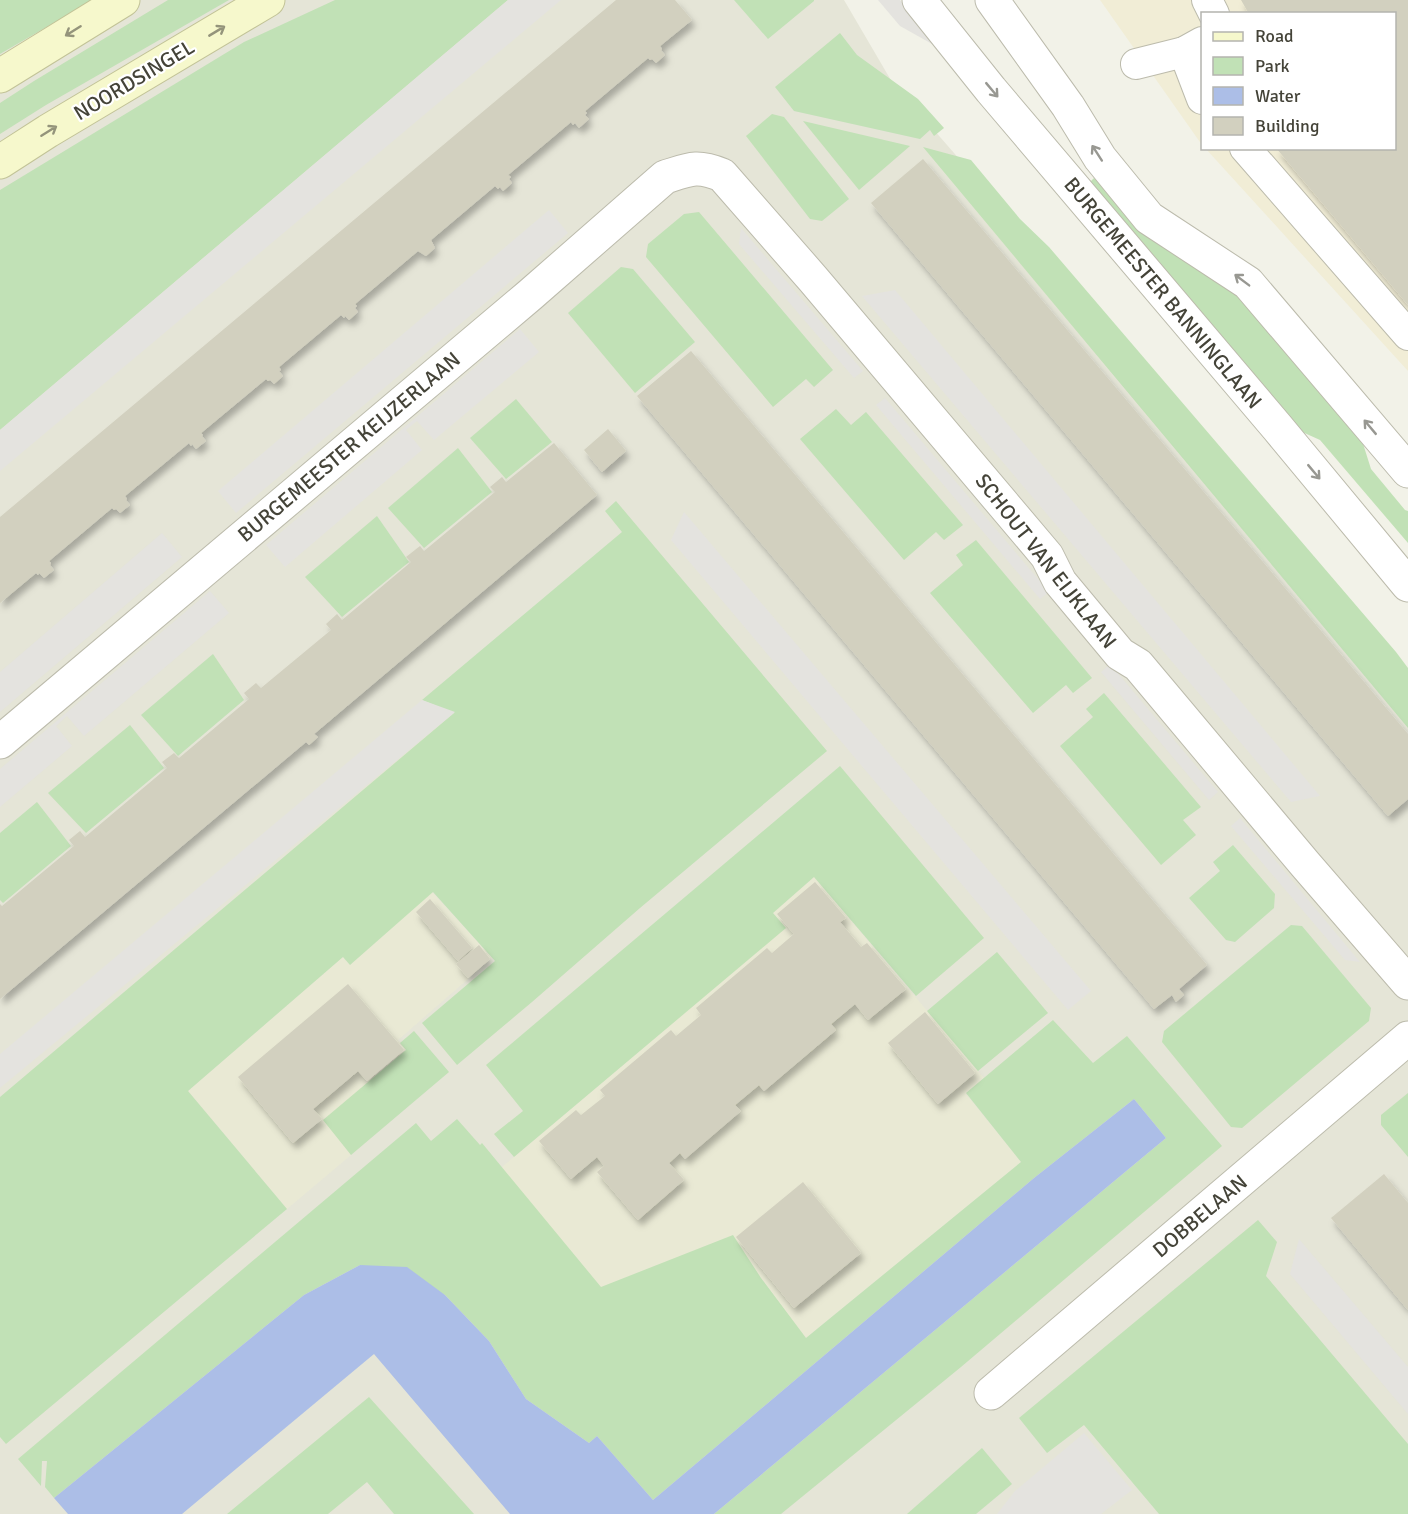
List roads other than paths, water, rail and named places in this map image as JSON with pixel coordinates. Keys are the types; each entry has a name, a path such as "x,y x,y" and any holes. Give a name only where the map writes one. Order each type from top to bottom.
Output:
{"main road":[{"path":"0,76 123,0"},
{"name":"NOORDSINGEL","path":"0,162 268,0"}],"street":[{"name":"BURGEMEESTER BANNINGLAAN","path":"919,0 991,90 1408,585"},
{"name":"BURGEMEESTER BANNINGLAAN","path":"993,0 1068,106 1100,158 1149,218 1248,283 1408,471"},
{"path":"1136,64 1193,47 1201,89"},
{"path":"1247,150 1408,335"},
{"name":"BURGEMEESTER KEIJZERLAAN","path":"0,742 530,295 665,177 686,170 705,169"},
{"name":"SCHOUT VAN EIJKLAAN","path":"705,169 722,175 813,279 1047,556 1060,582 1120,654 1138,665 1408,983"},
{"name":"DOBBELAAN","path":"991,1393 1408,1038"}],"water":[{"path":"1134,1099 1166,1138 714,1514 510,1514 374,1354 182,1514 68,1514 54,1498 304,1295 360,1265 407,1267 445,1295 489,1341 526,1399 589,1443 597,1436 653,1500 1034,1178"}]}
